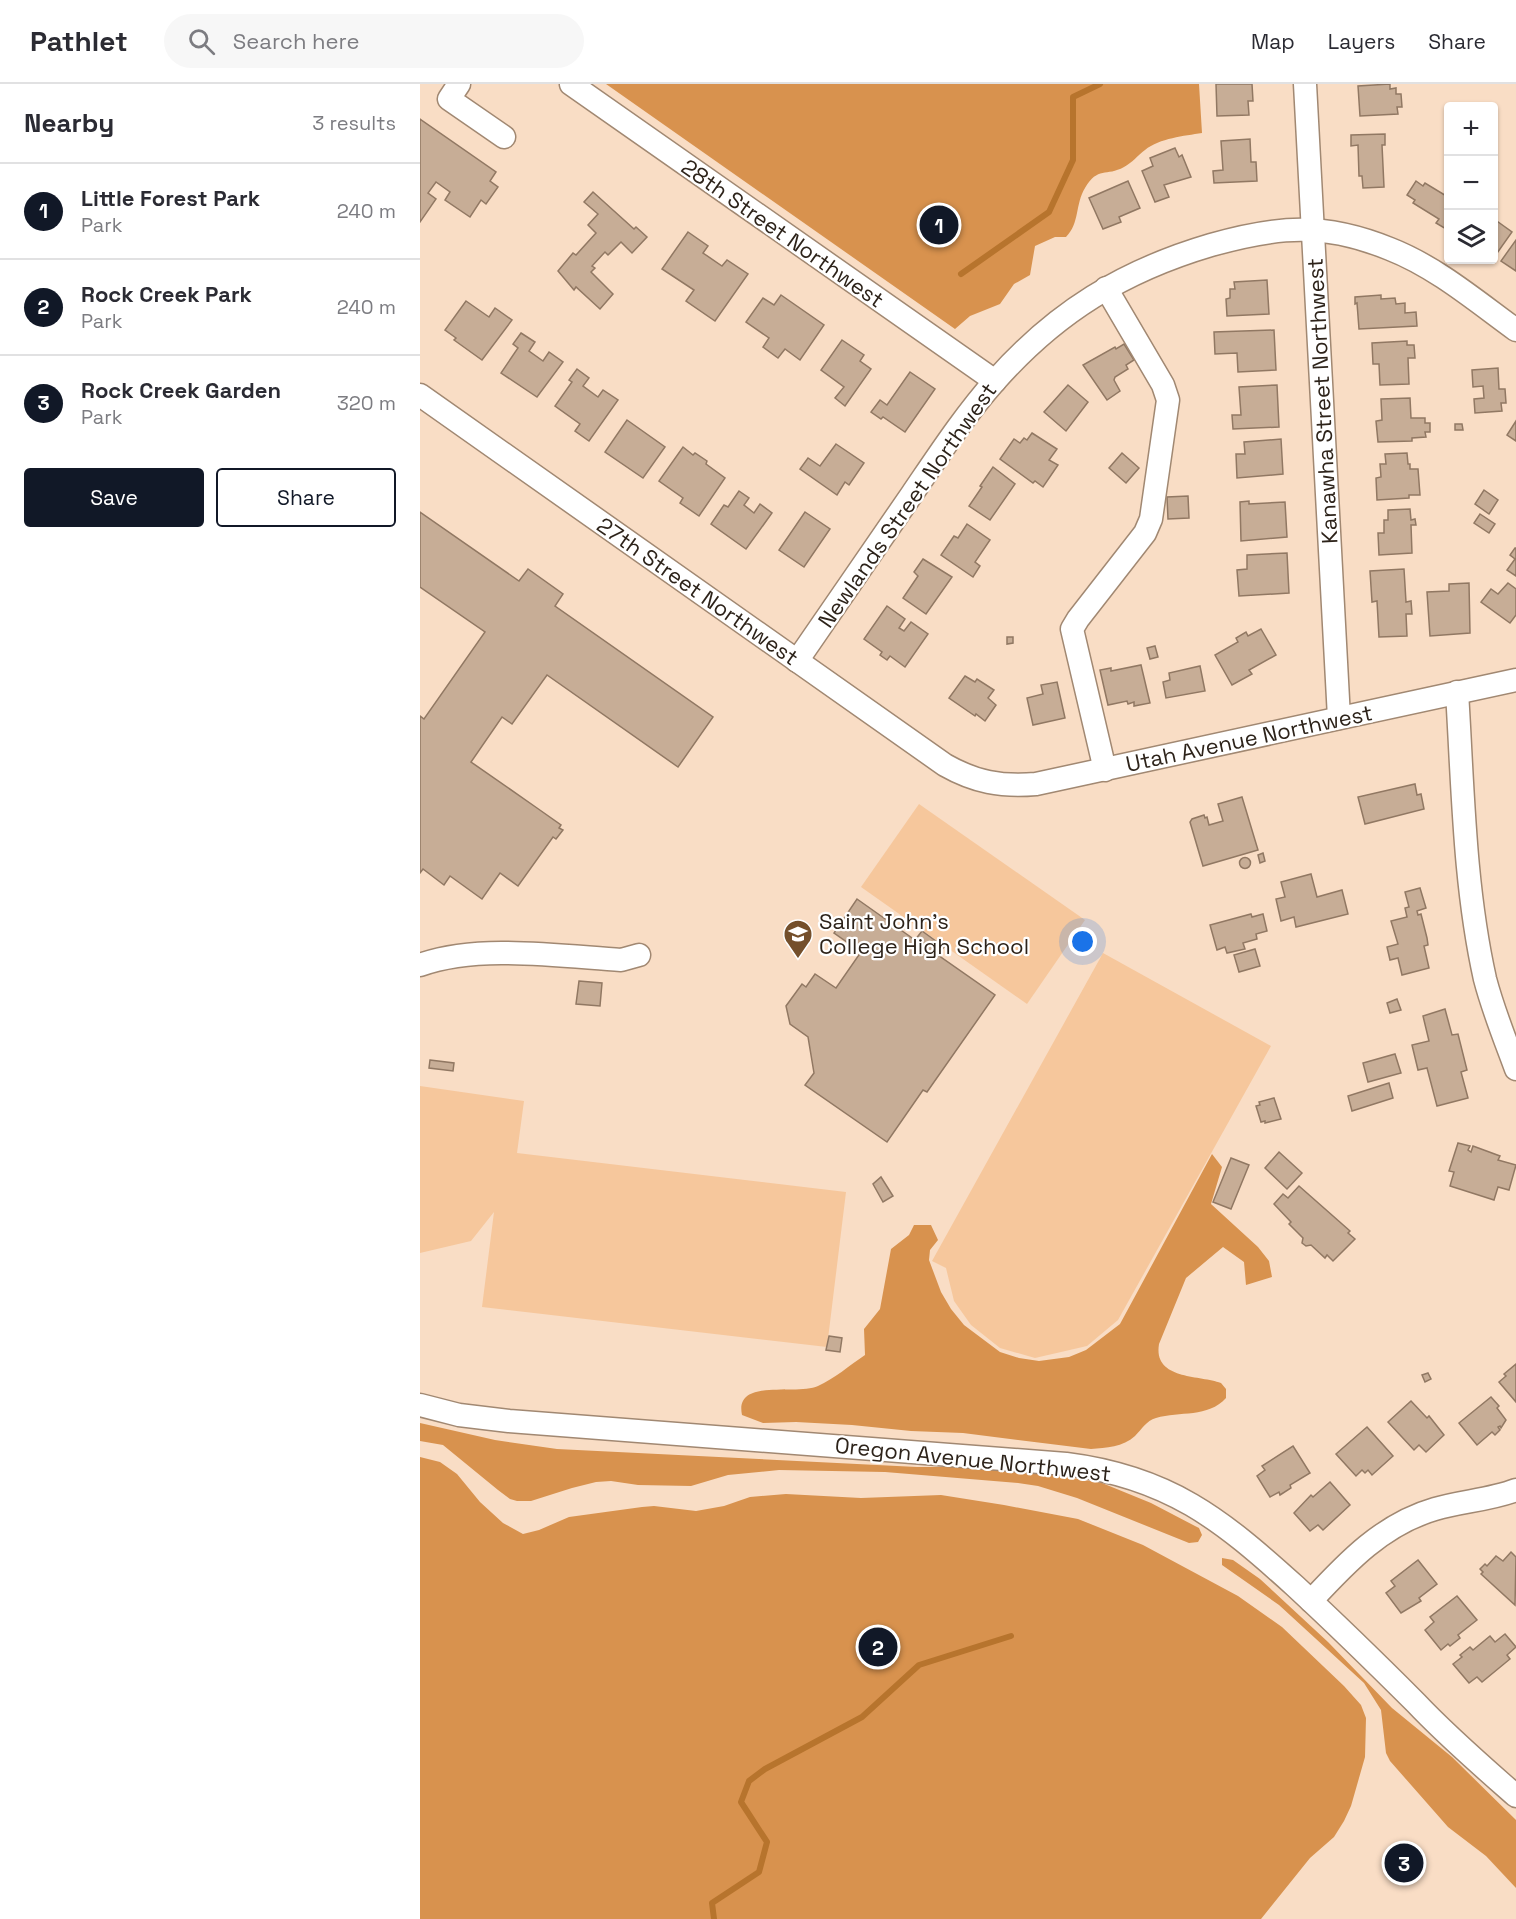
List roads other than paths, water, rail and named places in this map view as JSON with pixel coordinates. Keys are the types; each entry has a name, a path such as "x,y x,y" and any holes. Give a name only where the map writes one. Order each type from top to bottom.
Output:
{"street":[{"path":"459,84 449,99 504,137"},
{"name":"28th Street Northwest","path":"571,84 995,381"},
{"name":"Kanawha Street Northwest","path":"1305,84 1339,718"},
{"name":"Newlands Street Northwest","path":"797,661 955,432 995,381 1017,357 1055,323 1106,288 1138,271 1175,256 1257,234 1313,229 1367,241 1409,257 1431,269 1516,330"},
{"path":"1105,770 1072,629 1145,533 1151,519 1168,399 1163,385 1106,288"},
{"name":"27th Street Northwest","path":"420,394 945,765 981,781"},
{"name":"Utah Avenue Northwest","path":"981,781 1036,784 1516,680"},
{"path":"1457,692 1467,857 1477,934 1491,999 1500,1030 1516,1069"},
{"path":"420,965 437,958 494,952 621,960 639,955"},
{"name":"Oregon Avenue Northwest","path":"420,1405 459,1415 509,1421 1066,1464 1111,1471 1155,1486 1204,1511 1239,1537 1353,1639 1428,1716 1516,1796"},
{"path":"1311,1601 1344,1564 1396,1524 1438,1508 1487,1499 1516,1490"}],"waterway":[{"path":"961,274 1049,212 1073,160 1073,97 1100,84"},
{"path":"714,1919 712,1903 759,1872 767,1842 741,1802 749,1781 765,1769 862,1717 919,1665 1011,1636"}],"place":[{"name":"Little Forest Park","path":"939,225"},
{"name":"Saint John's College High School","path":"798,960"},
{"name":"Rock Creek Park","path":"878,1647"},
{"name":"Rock Creek Garden","path":"1404,1863"}]}
